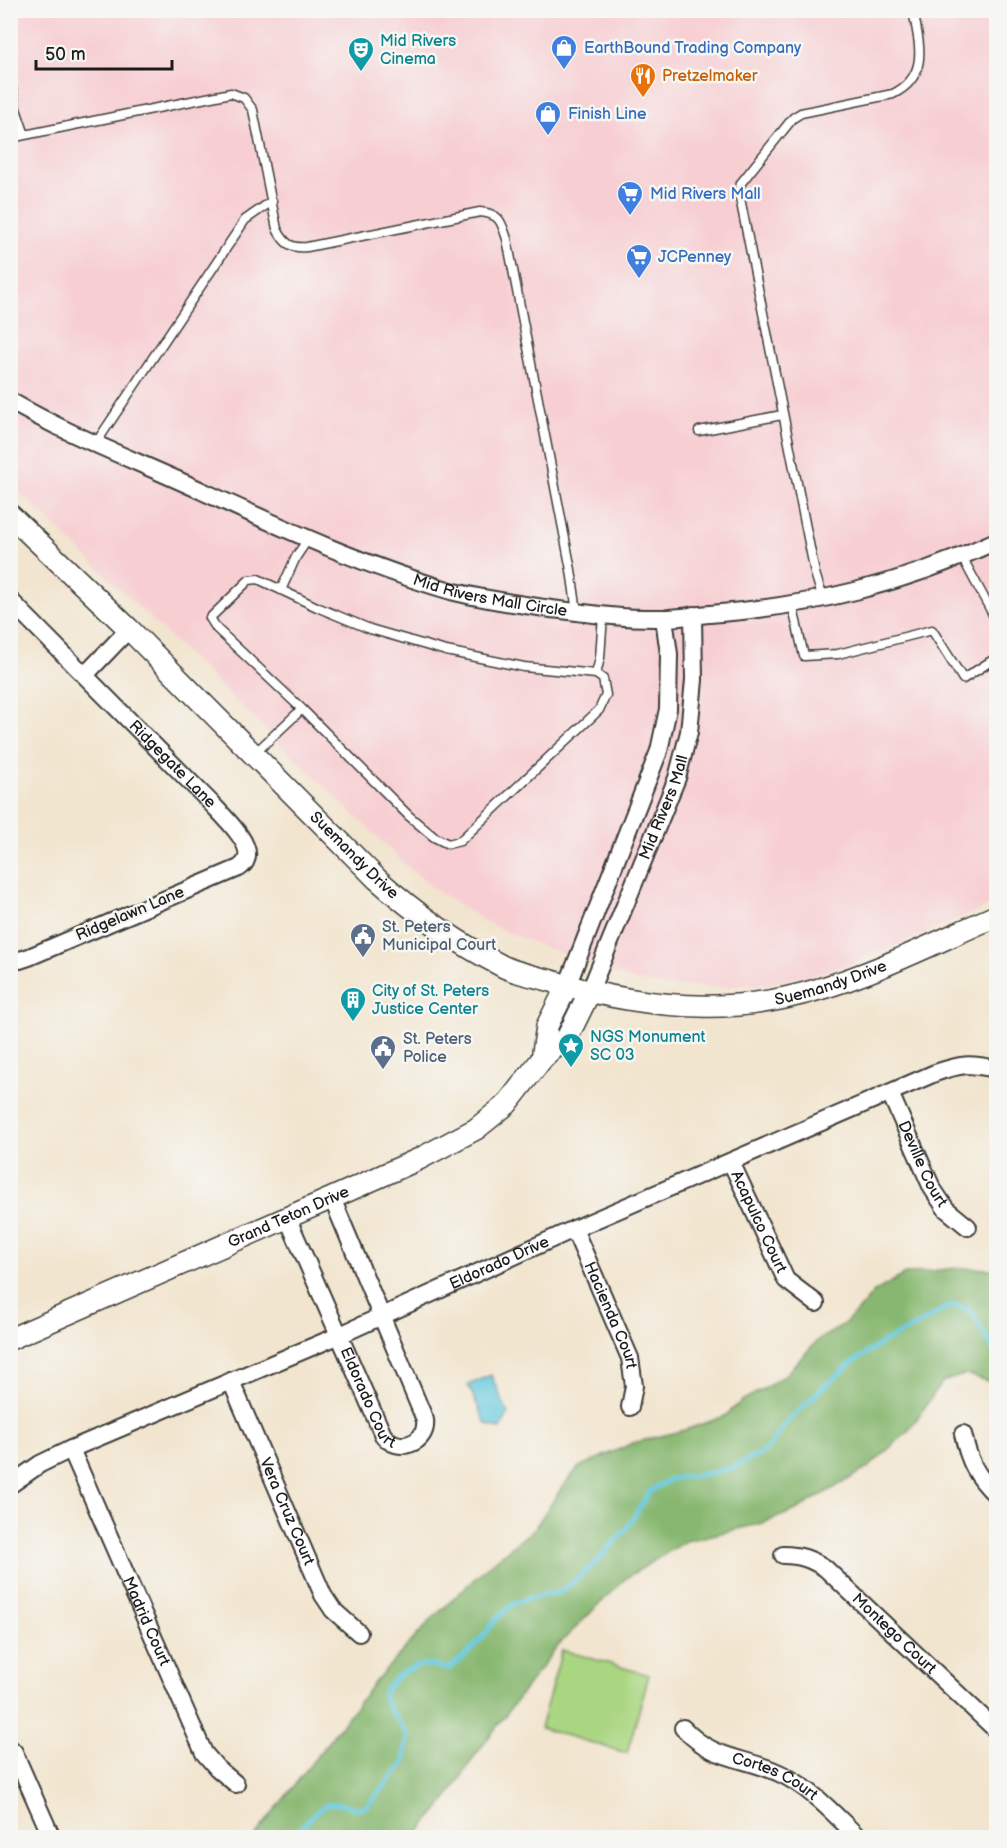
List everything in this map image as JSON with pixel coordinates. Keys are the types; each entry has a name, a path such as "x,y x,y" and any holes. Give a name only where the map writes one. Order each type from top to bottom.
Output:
{"street":[{"name":"Mid Rivers Mall Circle","path":"10,401 96,443 308,539 393,573 453,591 512,603 603,615 664,618 759,610 823,598 897,580 962,557 996,541"},
{"name":"Suemandy Drive","path":"10,515 129,629 377,879 417,913 471,949 507,968 567,986 633,1001 743,1005 785,998 882,967 996,916"},
{"name":"Ridgegate Lane","path":"10,600 230,824 241,837 248,853 246,861"},
{"name":"Mid Rivers Mall","path":"590,991 677,778 689,732 694,680 693,615"},
{"name":"Mid Rivers Mall","path":"567,986 659,751 668,708 669,654 664,618"},
{"path":"85,675 129,629"},
{"name":"Ridgelawn Lane","path":"10,958 20,960 29,957 240,868 246,861"},
{"name":"Grand Teton Drive","path":"542,1059 547,1026 567,986"},
{"name":"Grand Teton Drive","path":"10,1339 419,1159 476,1129 507,1104 542,1059 568,1036 590,991"},
{"name":"Eldorado Drive","path":"10,1485 40,1464 71,1449 340,1335 574,1229 890,1093 958,1065 996,1070"},
{"name":"Deville Court","path":"890,1093 932,1188 946,1209 968,1227"},
{"name":"Acapulco Court","path":"731,1162 786,1280 816,1303"},
{"name":"Eldorado Court","path":"287,1217 383,1435 393,1444 405,1446 423,1434 426,1427 425,1420 332,1198"},
{"name":"Hacienda Court","path":"574,1229 630,1359 634,1386 630,1407"},
{"name":"Vera Cruz Court","path":"231,1381 322,1595 333,1610 359,1633"},
{"path":"963,1434 968,1458 977,1474 996,1495"},
{"name":"Madrid Court","path":"71,1449 204,1753 236,1784"},
{"name":"Montego Court","path":"783,1555 810,1558 825,1568 996,1730"},
{"name":"Cortes Court","path":"683,1728 705,1748 794,1780 859,1838"},
{"path":"10,1748 18,1760 52,1838"}],"lane":[{"path":"823,598 815,573 782,415 739,193 741,183 793,118 801,113 884,96 903,89 916,73 920,57 913,10"},
{"path":"10,79 16,109 25,135"},
{"path":"10,138 231,93 240,95 250,103 256,118 277,229 284,241 292,247 307,247 480,212 491,213 499,218 507,239 572,570 577,612"},
{"path":"96,443 245,220 272,201"},
{"path":"699,431 782,415"},
{"path":"281,590 296,557 308,539"},
{"path":"962,557 996,620"},
{"path":"258,579 281,590 370,629 446,651 524,667 596,674 603,679 606,696 599,710 460,841 448,844 434,837 409,816 302,709 217,629 210,618 249,580 258,579"},
{"path":"792,604 804,656 838,654 932,630 963,679 996,658"},
{"path":"596,674 600,658 603,615"},
{"path":"253,754 302,709"}],"shaded area":[{"path":"10,11 996,11 996,903 857,962 815,974 769,984 721,987 671,986 636,981 508,933 438,892 409,868 11,484"}],"green space":[{"path":"956,1268 996,1269 996,1384 966,1374 942,1382 910,1429 868,1468 796,1510 763,1523 686,1541 626,1578 558,1645 474,1757 445,1802 415,1837 254,1837 377,1679 432,1619 487,1567 534,1529 579,1467 633,1443 685,1430 725,1416 743,1400 786,1374 819,1339 839,1328 874,1292 905,1274"},
{"path":"562,1650 649,1675 627,1753 540,1728"}],"water":[{"path":"491,1375 508,1414 500,1429 486,1424 468,1385"}],"waterway":[{"path":"295,1838 315,1812 328,1805 336,1804 356,1808 368,1805 404,1763 408,1734 388,1708 383,1694 395,1679 419,1666 431,1665 449,1669 465,1656 496,1619 513,1604 528,1598 561,1592 594,1564 626,1529 650,1491 671,1479 711,1473 733,1467 759,1455 770,1446 784,1425 852,1363 883,1342 947,1307 956,1306 968,1309 996,1354"}],"place":[{"name":"EarthBound Trading Company","path":"564,71"},
{"name":"Mid Rivers Cinema","path":"361,73"},
{"name":"Pretzelmaker","path":"643,99"},
{"name":"Finish Line","path":"548,137"},
{"name":"Mid Rivers Mall","path":"630,217"},
{"name":"JCPenney","path":"639,280"},
{"name":"St. Peters Municipal Court","path":"363,959"},
{"name":"City of St. Peters Justice Center","path":"353,1023"},
{"name":"NGS Monument SC 03","path":"571,1069"},
{"name":"St. Peters Police","path":"383,1071"}]}
